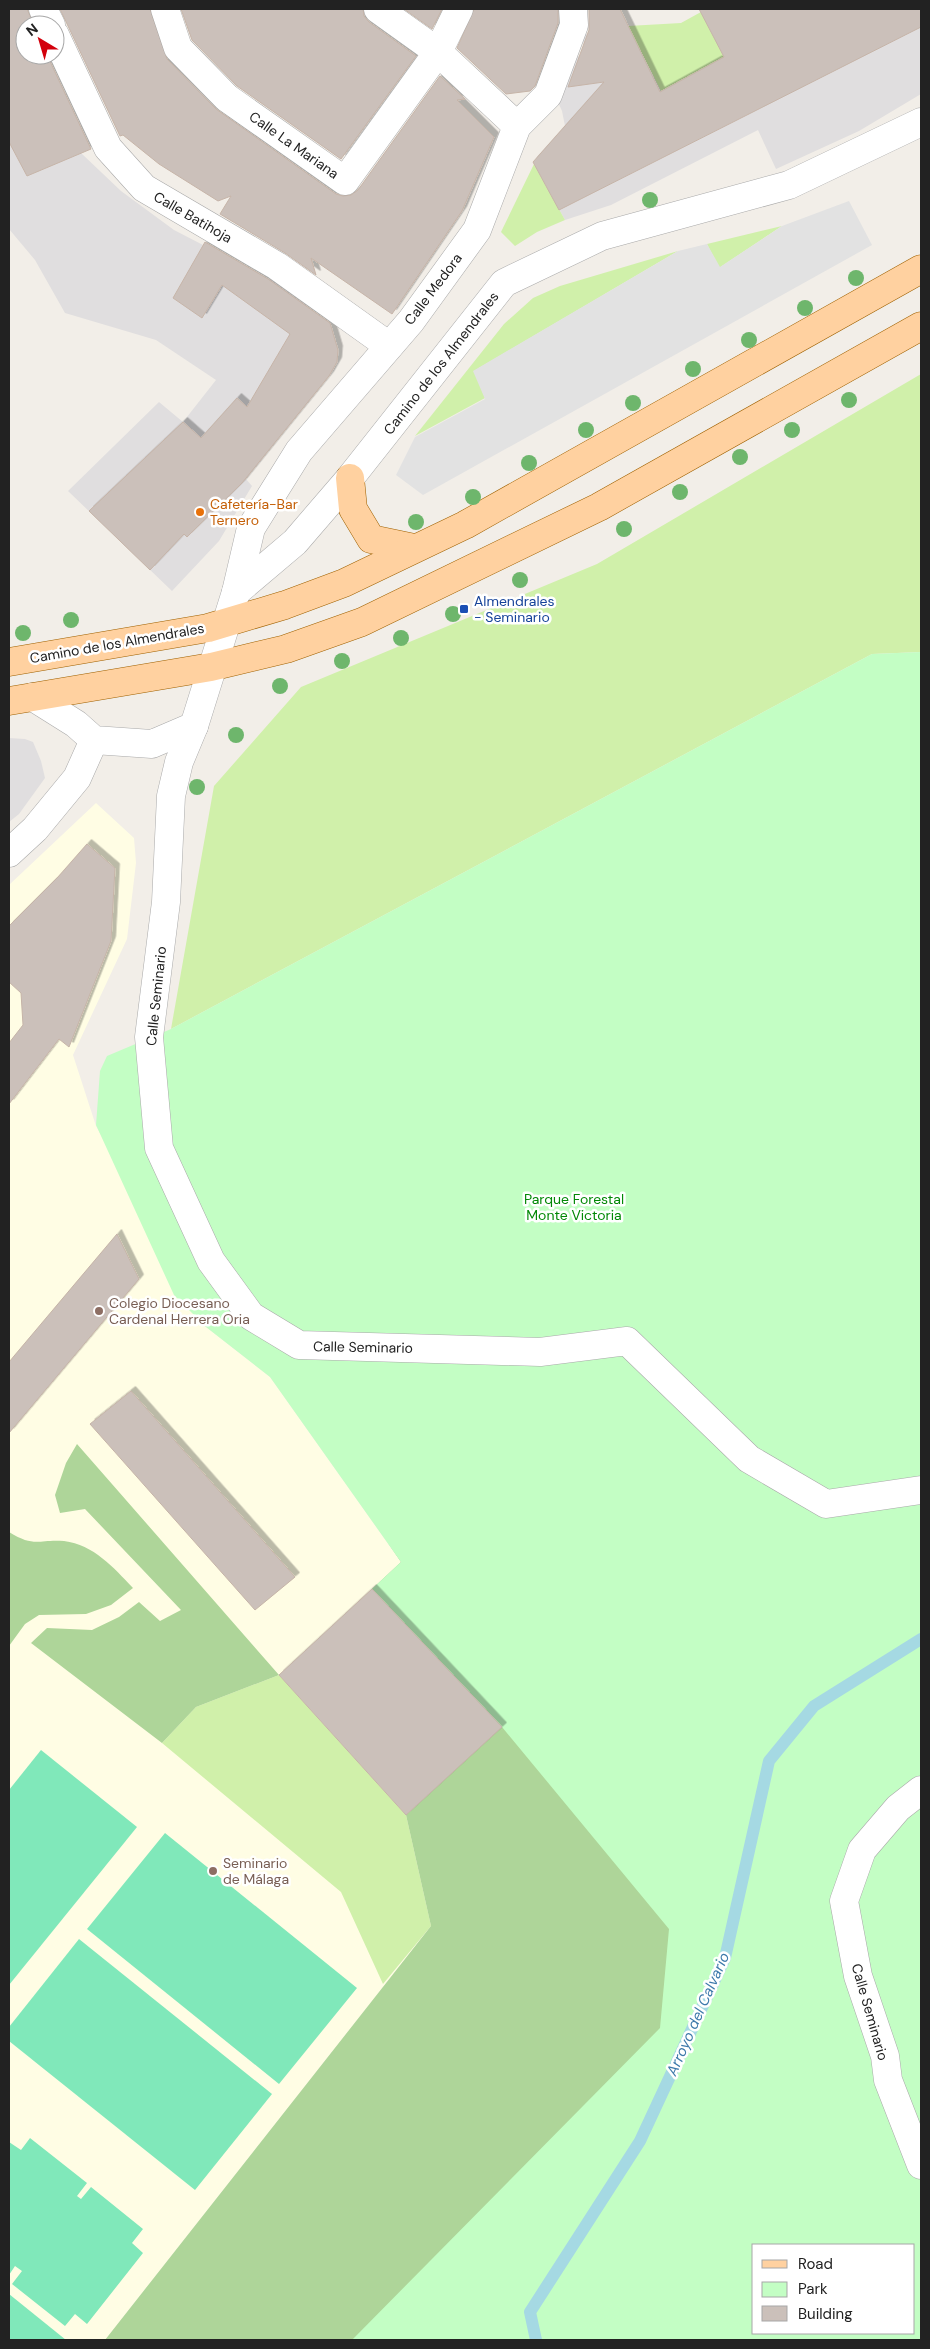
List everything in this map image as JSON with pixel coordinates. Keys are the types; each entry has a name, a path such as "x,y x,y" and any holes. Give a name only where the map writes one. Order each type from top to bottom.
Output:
{"main road":[{"name":"Camino de los Almendrales","path":"9,662 208,628 285,605 344,583 474,520 921,269"},
{"path":"21,699 211,667 286,649 362,622 599,507 921,326"},
{"path":"350,478 352,509 371,539 414,548"}],"street":[{"name":"Calle La Mariana","path":"165,9 178,48 227,98 345,181 438,52"},
{"path":"378,9 438,52 516,126 548,95 574,25 573,9"},
{"path":"438,52 459,9"},
{"name":"Calle Batihoja","path":"65,56 108,148 144,188 277,266 389,346"},
{"name":"Camino de los Almendrales","path":"194,726 236,592 295,542 350,478 504,283 602,236 789,185 921,122"},
{"name":"Calle Medora","path":"236,592 251,528 299,451 389,346 477,230 516,126"},
{"path":"21,699 76,724 94,740 152,744 194,726"},
{"name":"Calle Seminario","path":"194,726 179,762 171,796 166,902 149,1037 159,1148 211,1261 251,1316 299,1345 540,1352 627,1341 749,1459 826,1504 921,1490"},
{"path":"9,853 35,828 76,778 94,740"},
{"name":"Calle Seminario","path":"921,1790 898,1808 862,1850 844,1901 858,1976 885,2056 888,2080 921,2165"}],"shaded area":[{"path":"9,9 25,9 27,15 15,15 15,65 31,65 81,153 121,191 174,230 271,280 307,306 303,312 331,334 336,345 338,356 332,372 246,479 252,486 219,541 172,591 68,491 159,402 183,422 216,380 156,340 65,313 35,260 9,229"},
{"path":"707,9 921,9 921,94 859,131 776,169 758,130 611,205 565,220 534,164 537,157 565,126 562,111 557,100 573,60 585,52 582,35 628,26 661,91 703,69 701,12"},
{"path":"849,201 872,245 423,495 396,475 415,437 485,399 473,371 678,251 707,244 720,267 782,226"},
{"path":"9,738 25,739 33,742 41,761 45,778 19,814 9,822"},
{"name":"Seminario de Málaga","path":"96,803 134,838 136,863 127,939 73,1055 96,1126 206,1327 270,1377 401,1562 372,1589 502,1727 431,1926 105,2340 9,2340 9,885"}],"green space":[{"path":"701,12 724,57 661,91 628,26 681,23"},
{"path":"534,164 565,220 537,232 515,246 501,232"},
{"path":"782,226 719,268 707,244"},
{"path":"678,251 474,371 485,398 415,436 504,324 533,298 560,286"},
{"path":"921,374 921,652 872,654 171,1029 214,786 301,687 597,564"},
{"name":"Parque Forestal Monte Victoria","path":"921,652 921,2340 352,2340 660,2028 669,1929 502,1727 372,1589 401,1562 270,1377 206,1327 174,1295 96,1125 100,1071 107,1056 171,1029 872,654"},
{"path":"77,1444 279,1675 196,1707 162,1743 31,1643 47,1628 92,1630 119,1617 139,1602 160,1621 181,1610 85,1509 60,1513 55,1495 66,1463"},
{"path":"9,1532 25,1540 36,1542 64,1541 85,1547 102,1558 133,1588 111,1605 86,1614 39,1615 25,1624 9,1646"},
{"path":"388,1543 921,2196 921,2340 105,2340 431,1926 406,1815 501,1727 372,1589 401,1562"},
{"path":"279,1675 406,1815 431,1926 383,1984 341,1892 162,1743 196,1707"},
{"path":"41,1750 137,1827 9,1985 9,1790"},
{"path":"165,1833 357,1988 279,2084 87,1929"},
{"path":"79,1939 272,2094 195,2190 9,2041 9,2027"},
{"path":"30,2138 87,2183 77,2196 81,2199 91,2187 143,2229 132,2243 143,2253 87,2324 75,2314 65,2326 12,2284 22,2271 15,2266 9,2275 9,2142 21,2150"},
{"path":"9,2294 66,2340 9,2340"}],"building":[{"path":"9,9 27,9 30,15 15,15 15,65 52,65 91,149 27,176 9,142"},
{"path":"60,9 150,9 167,59 216,109 336,194 343,196 351,195 358,190 440,76 465,99 457,100 494,137 462,211 392,314 311,258 316,275 285,253 220,214 231,196 218,201 159,164 123,135 120,136 65,20 65,15 63,15"},
{"path":"181,9 363,9 364,16 369,22 416,56 341,159 237,86 192,40"},
{"path":"404,9 442,9 432,29"},
{"path":"474,9 558,9 558,23 535,86 530,91 506,94 457,48"},
{"path":"589,9 620,9 660,92 724,57 699,9 921,9 921,27 559,210 533,162 604,82 568,87 589,30"},
{"path":"205,242 268,279 330,323 338,350 337,362 329,376 242,483 187,537 184,534 150,570 89,511 183,422 201,438 237,398 247,407 290,334 222,285 202,318 173,298"},
{"path":"87,844 115,868 111,941 69,1047 59,1039 9,1104 9,1043 23,1025 21,993 9,982 9,926 58,877"},
{"path":"117,1234 139,1279 9,1433 9,1362"},
{"path":"131,1391 295,1577 255,1610 90,1424"},
{"path":"372,1589 502,1727 406,1815 279,1675"}],"waterway":[{"name":"Arroyo del Calvario","path":"536,2340 530,2312 640,2141 725,1958 769,1761 814,1706 921,1639"}],"place":[{"name":"Cafetería-Bar Ternero","path":"200,512"},
{"name":"Almendrales - Seminario","path":"464,609"},
{"name":"Colegio Diocesano Cardenal Herrera Oria","path":"99,1311"},
{"name":"Seminario de Málaga","path":"213,1871"}]}
